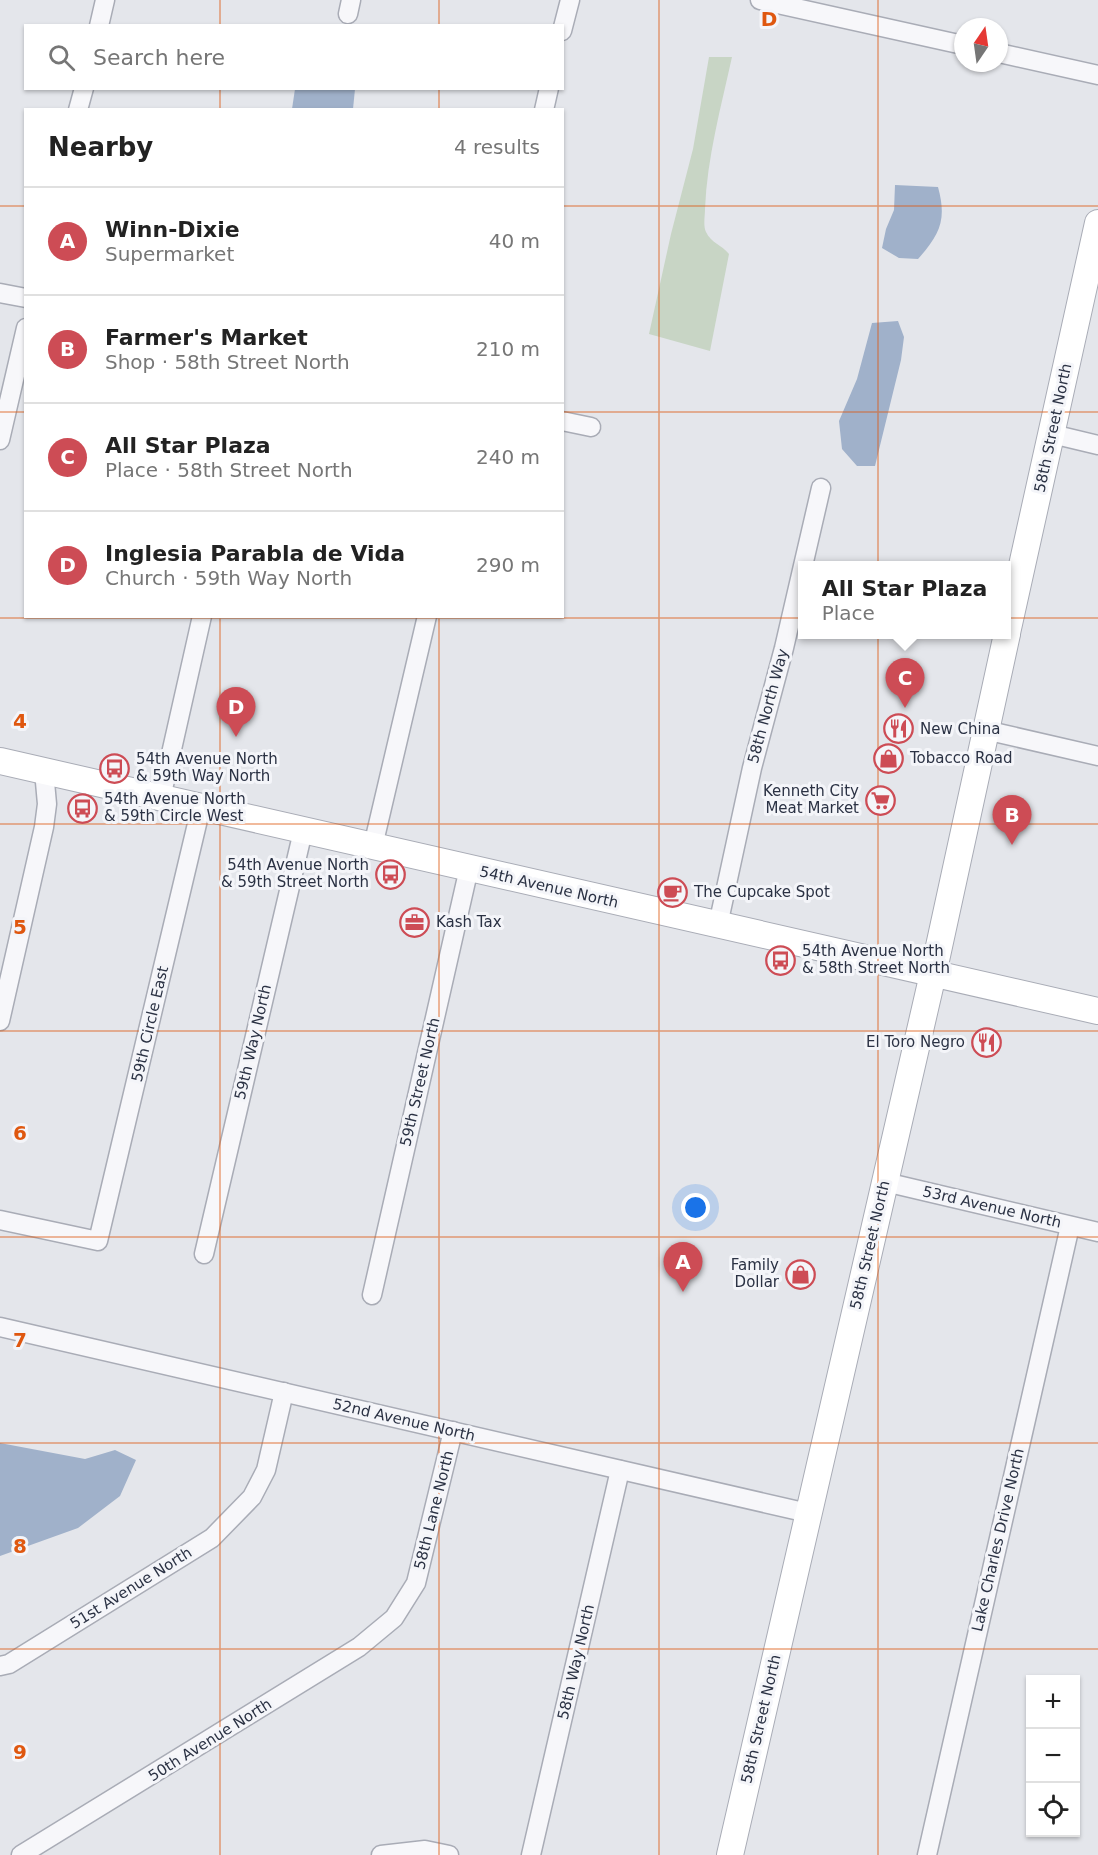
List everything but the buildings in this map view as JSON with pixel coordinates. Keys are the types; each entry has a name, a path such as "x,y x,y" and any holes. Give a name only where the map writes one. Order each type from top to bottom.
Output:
{"street":[{"path":"99,24 105,0"},
{"path":"564,24 570,0"},
{"path":"760,0 954,43"},
{"path":"1008,55 1098,75"},
{"path":"79,108 83,90"},
{"path":"544,108 549,90"},
{"name":"58th Street North","path":"1011,616 1094,258 1098,223"},
{"path":"0,292 24,298"},
{"path":"0,440 24,337"},
{"path":"564,421 591,427"},
{"path":"1052,434 1098,445"},
{"name":"58th North Way","path":"804,561 821,488"},
{"name":"58th North Way","path":"718,925 752,768 798,587"},
{"path":"161,798 202,618"},
{"path":"373,846 427,618"},
{"name":"58th Street North","path":"730,1855 933,974 1006,639"},
{"path":"985,729 1098,756"},
{"name":"54th Avenue North","path":"0,761 1098,1011"},
{"path":"0,1021 44,827 47,804 45,771"},
{"name":"59th Circle East","path":"0,1220 98,1241 201,807"},
{"name":"59th Way North","path":"204,1254 303,831"},
{"name":"59th Street North","path":"372,1295 469,868"},
{"name":"53rd Avenue North","path":"885,1182 1098,1232"},
{"name":"Lake Charles Drive North","path":"927,1855 1070,1226"},
{"name":"52nd Avenue North","path":"0,1327 808,1513"},
{"name":"51st Avenue North","path":"0,1666 9,1664 212,1538 252,1497 266,1470 284,1392"},
{"name":"58th Lane North","path":"394,1618 416,1583 453,1431"},
{"name":"58th Way North","path":"531,1855 620,1470"},
{"name":"50th Avenue North","path":"21,1855 359,1647 394,1618"},
{"path":"381,1855 425,1850 449,1855"}],"green space":[{"path":"709,57 732,57 715,133 706,190 705,230 711,239 729,254 710,351 649,334 693,149"}],"water":[{"path":"295,90 355,90 353,108 292,108"},
{"path":"895,185 938,187 942,209 940,226 932,242 918,259 899,258 882,248 886,229 894,210"},
{"path":"898,321 904,337 901,360 875,466 857,466 842,449 839,421 857,379 872,323"},
{"path":"0,1443 85,1459 115,1450 136,1460 120,1496 78,1528 0,1556"}],"place":[{"name":"All Star Plaza","path":"905,708"},
{"name":"New China","path":"899,729"},
{"name":"Inglesia Parabla de Vida","path":"236,737"},
{"name":"Tobacco Road","path":"889,758"},
{"name":"54th Avenue North & 59th Way North","path":"115,768"},
{"name":"Kenneth City Meat Market","path":"880,800"},
{"name":"54th Avenue North & 59th Circle West","path":"83,808"},
{"name":"Farmer's Market","path":"1012,845"},
{"name":"54th Avenue North & 59th Street North","path":"390,874"},
{"name":"The Cupcake Spot","path":"673,892"},
{"name":"Kash Tax","path":"415,922"},
{"name":"54th Avenue North & 58th Street North","path":"781,960"},
{"name":"El Toro Negro","path":"986,1042"},
{"name":"Family Dollar","path":"800,1274"},
{"name":"Winn-Dixie","path":"683,1292"}]}
